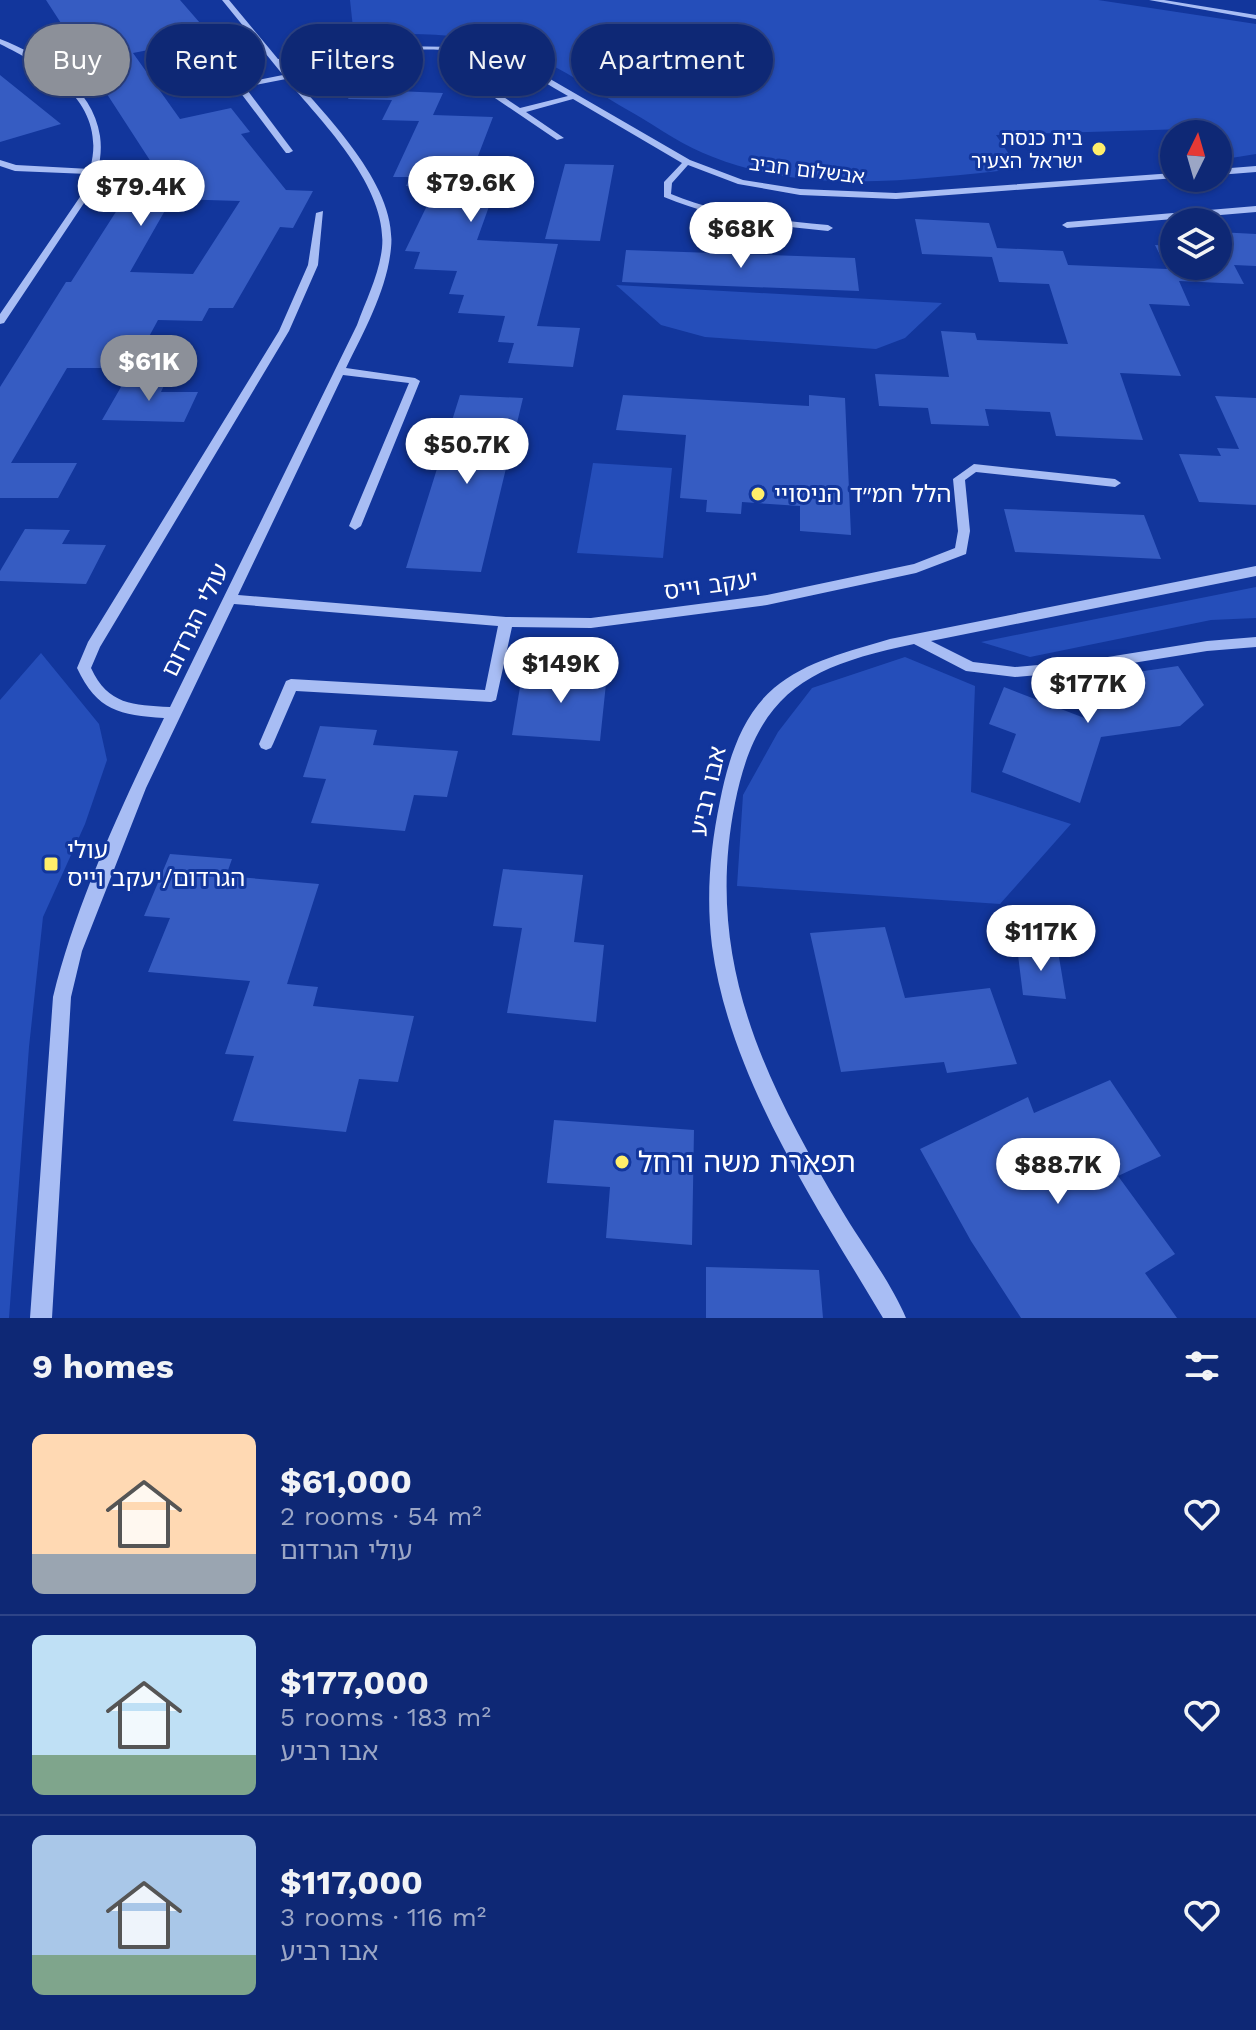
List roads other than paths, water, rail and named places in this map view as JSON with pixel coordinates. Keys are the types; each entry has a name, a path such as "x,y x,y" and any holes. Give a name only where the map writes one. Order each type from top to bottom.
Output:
{"street":[{"name":"עולי הגרדום","path":"225,0 281,67"},
{"path":"1152,0 1247,11 1256,17"},
{"path":"0,41 51,69 73,88 93,115 99,143 95,172 76,213 0,321"},
{"name":"אבשלום חביב","path":"276,61 385,48 467,50 510,60 687,162 741,182 770,187 858,196 938,194 1160,177"},
{"path":"248,96 289,151"},
{"name":"עולי הגרדום","path":"41,1318 62,997 73,951 113,848 174,713 341,371 362,325 383,266 387,235 378,199 336,135 304,96"},
{"path":"496,96 560,138"},
{"path":"519,111 574,97"},
{"path":"687,162 668,182 667,195 716,212 828,228"},
{"path":"0,163 15,168 95,172"},
{"path":"1232,171 1256,169"},
{"path":"1244,170 1256,181"},
{"path":"1067,225 1256,209"},
{"path":"174,713 129,709 105,701 90,686 84,668 93,646 284,331 313,265 320,213"},
{"path":"341,371 415,381 355,526"},
{"name":"יעקב וייס","path":"230,599 506,622 591,623 738,604 916,568 961,551 964,531 959,479 974,468 1115,483"},
{"name":"אבו רביע","path":"895,1318 815,1182 772,1099 745,1036 725,970 717,905 719,838 743,742 761,713 786,686 811,671 890,644 1256,571"},
{"path":"266,744 291,685 491,696 506,622"},
{"path":"915,639 971,667 1015,672 1083,666 1207,646 1256,642"}],"place":[{"name":"בית כנסת ישראל הצעיר","path":"1099,149"},
{"name":"הלל חמ״ד הניסויי","path":"758,494"},
{"name":"עולי הגרדום/יעקב וייס","path":"51,864"},
{"name":"תפארת משה ורחל","path":"622,1162"}]}
